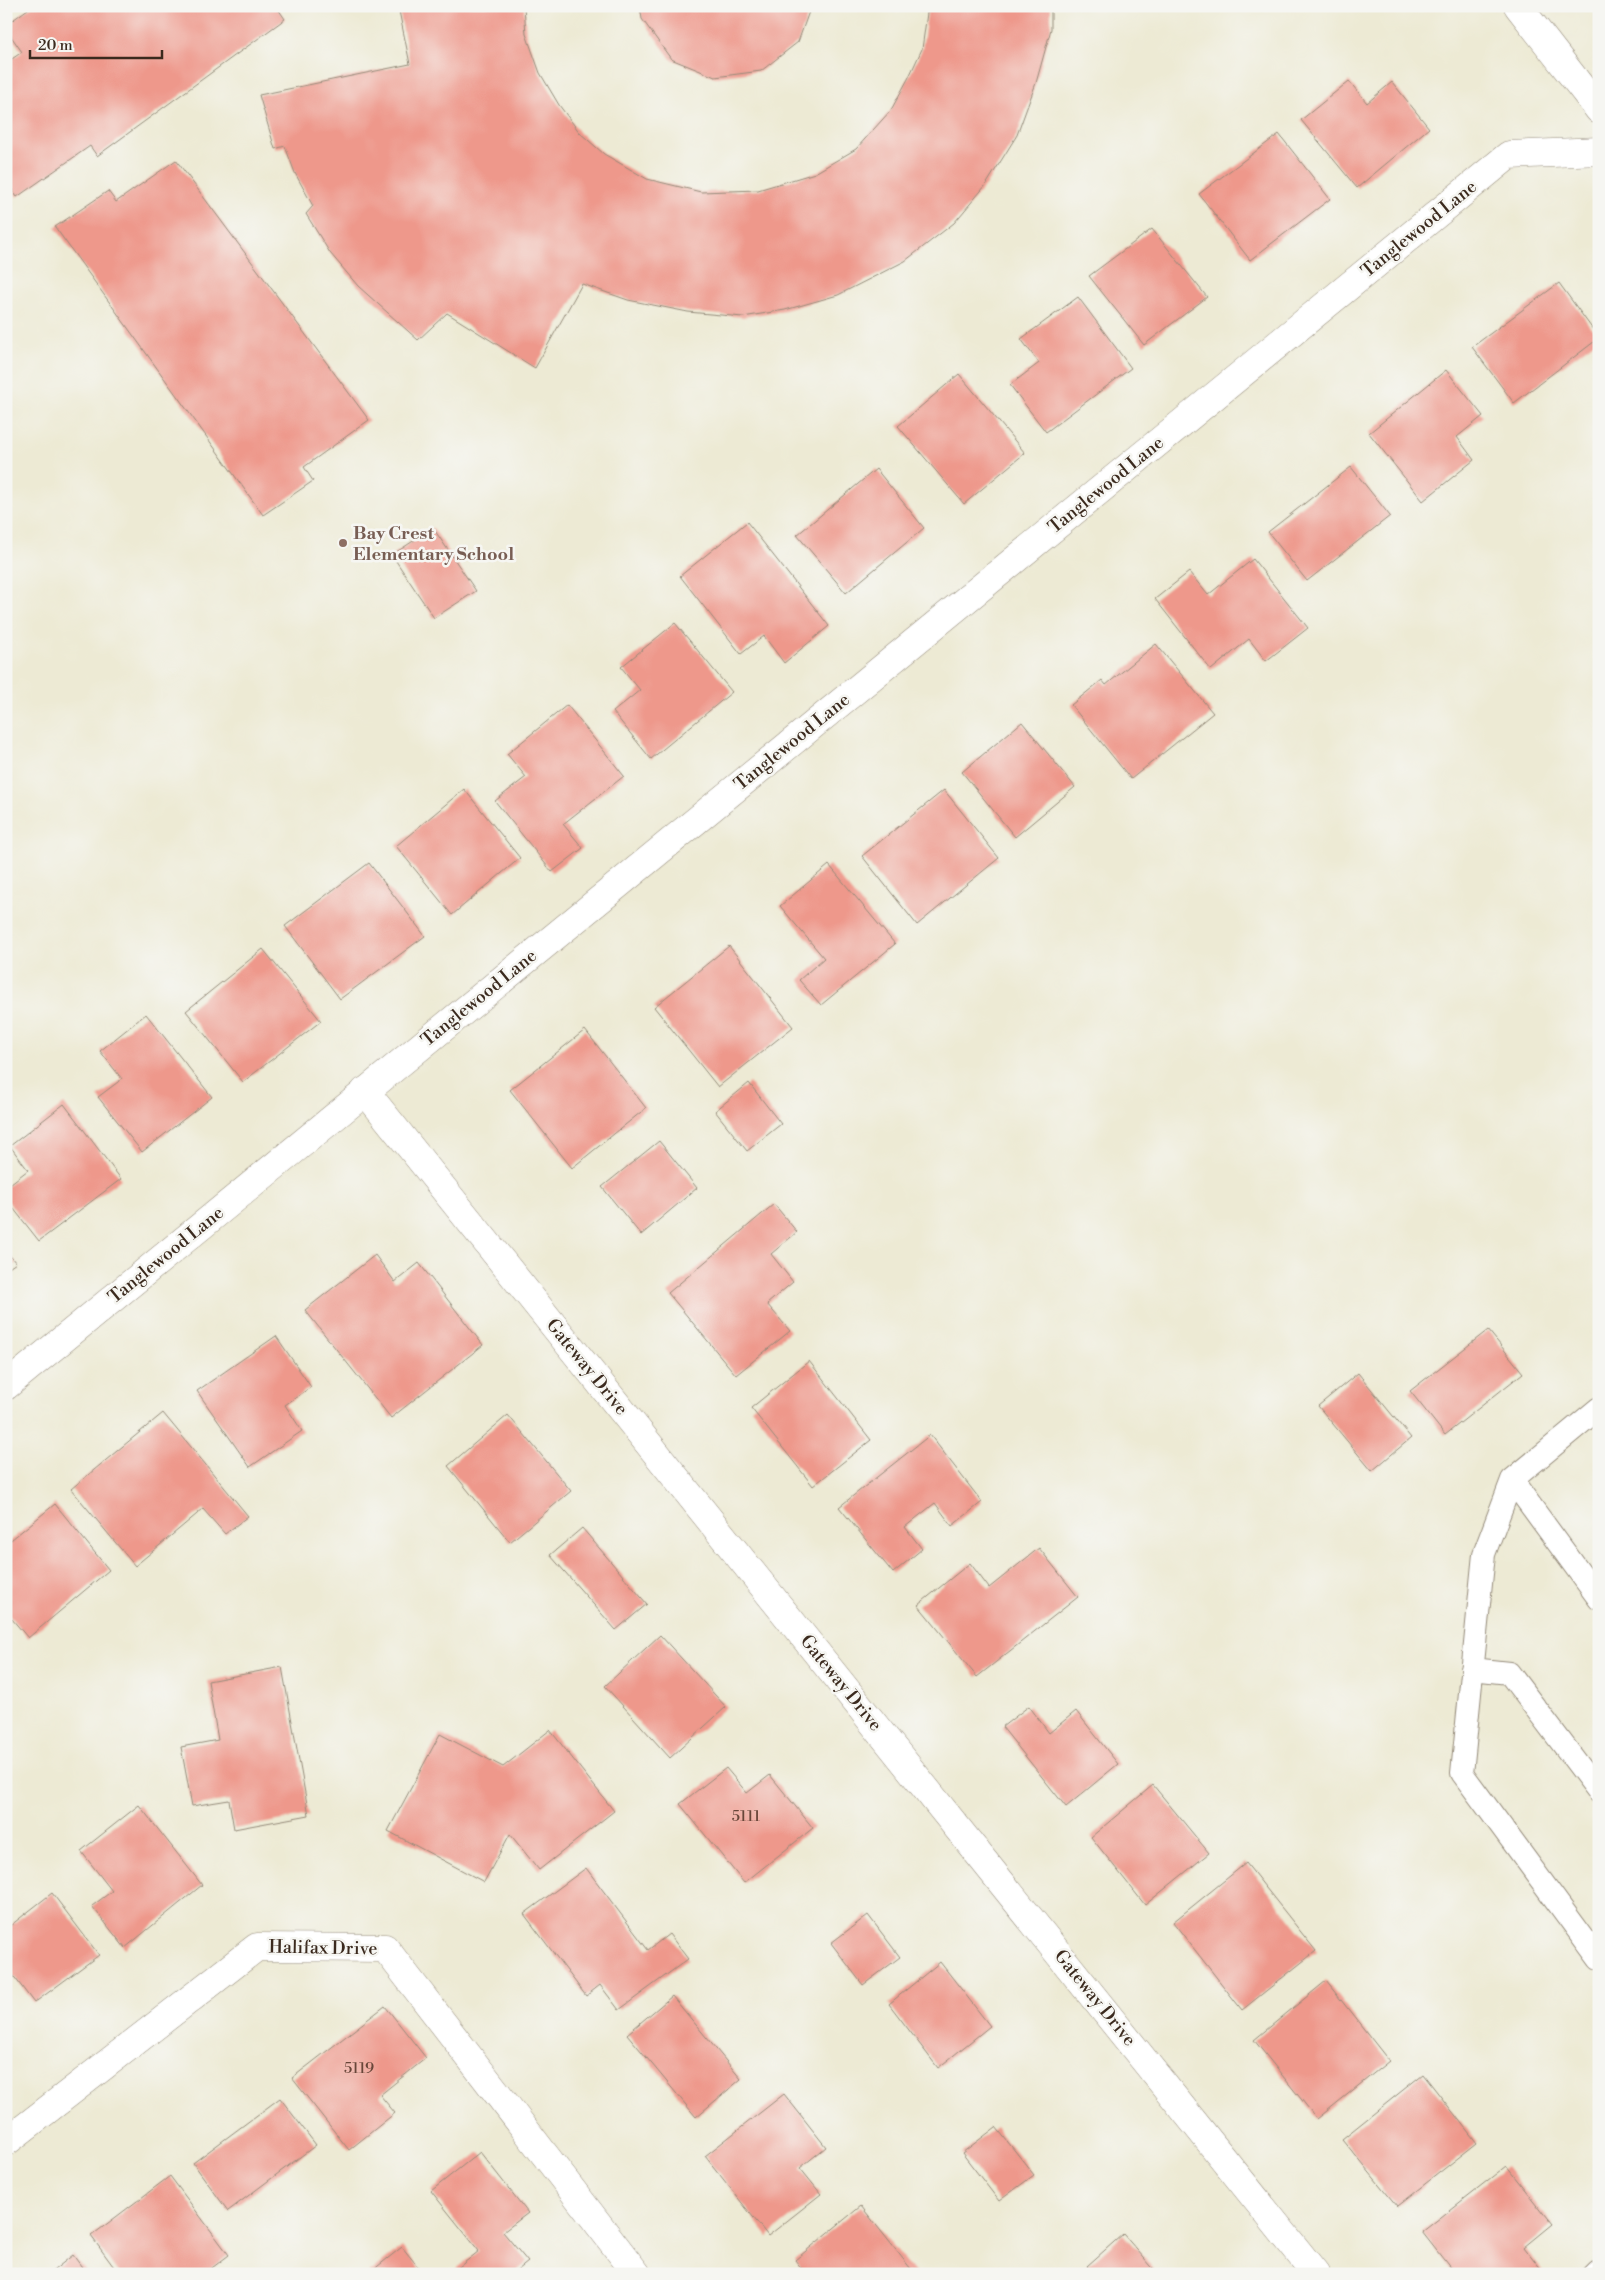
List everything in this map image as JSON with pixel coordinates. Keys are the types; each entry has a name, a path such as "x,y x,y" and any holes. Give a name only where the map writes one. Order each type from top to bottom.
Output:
{"street":[{"path":"1518,6 1599,110"},
{"name":"Tanglewood Lane","path":"6,1386 1509,155 1599,151"},
{"name":"Gateway Drive","path":"365,1091 1316,2274"},
{"name":"Halifax Drive","path":"6,2142 257,1947 385,1948 637,2274"}],"lane":[{"path":"1599,1408 1512,1480 1484,1554 1462,1773 1599,1959"},
{"path":"1512,1480 1599,1599"},
{"path":"1472,1669 1509,1673 1599,1792"},
{"path":"1595,2274 1599,2270"}],"building":[{"path":"32,6 276,6 285,19 97,156 90,146 17,197 6,181 6,63 22,52 6,29 6,25"},
{"path":"398,6 524,6 526,34 540,73 559,105 580,133 604,154 647,179 701,192 758,190 815,173 856,149 891,110 908,79 922,49 928,6 1051,6 1051,29 1036,83 1017,135 986,185 954,223 905,261 838,295 785,310 743,317 688,312 628,300 582,284 535,368 447,313 418,340 358,286 330,253 306,214 313,206 295,173 285,146 275,149 259,95 410,64"},
{"path":"640,6 811,6 798,42 761,71 715,77 671,59 642,19"},
{"path":"1349,81 1367,103 1392,82 1429,128 1357,188 1301,120"},
{"path":"1279,134 1330,199 1250,260 1199,194"},
{"path":"176,160 369,420 304,467 313,481 263,515 55,227 108,191 116,202"},
{"path":"1152,229 1207,297 1144,345 1089,276"},
{"path":"1559,283 1599,338 1514,403 1472,347"},
{"path":"1078,297 1131,368 1046,432 1010,385 1039,363 1021,339"},
{"path":"1446,370 1483,416 1457,437 1474,460 1423,501 1369,433"},
{"path":"959,374 1025,453 964,504 898,426"},
{"path":"1351,467 1390,516 1307,581 1268,532"},
{"path":"876,469 924,528 846,593 797,535"},
{"path":"747,522 829,626 784,663 764,636 741,654 680,576"},
{"path":"433,528 476,591 434,618 392,555"},
{"path":"1253,559 1308,628 1266,661 1249,639 1211,670 1155,599 1189,572 1208,595"},
{"path":"675,623 732,692 651,759 613,712 640,690 621,667"},
{"path":"1156,644 1213,713 1131,779 1071,705 1102,680 1106,685"},
{"path":"567,705 624,776 563,824 583,848 552,872 495,801 526,777 507,754"},
{"path":"1022,722 1075,787 1015,837 962,772"},
{"path":"464,789 520,858 452,915 396,846"},
{"path":"944,790 999,858 917,925 862,856"},
{"path":"369,863 425,936 340,999 285,926"},
{"path":"829,865 895,944 821,1005 799,980 824,958 780,906"},
{"path":"729,946 793,1027 718,1087 654,1007"},
{"path":"263,949 321,1021 243,1082 186,1011"},
{"path":"146,1014 212,1097 142,1152 98,1097 122,1079 100,1051"},
{"path":"585,1030 646,1108 572,1168 510,1090"},
{"path":"749,1083 781,1124 747,1151 715,1111"},
{"path":"64,1104 121,1179 39,1241 6,1199 6,1187 28,1170 10,1146"},
{"path":"659,1141 697,1188 641,1235 602,1187"},
{"path":"774,1204 797,1232 771,1254 793,1282 767,1304 790,1331 736,1375 668,1293"},
{"path":"6,1251 16,1263 6,1270"},
{"path":"375,1255 395,1282 419,1263 483,1345 391,1418 305,1310"},
{"path":"1488,1330 1523,1373 1445,1435 1410,1391"},
{"path":"276,1336 311,1387 285,1405 302,1431 250,1467 197,1391"},
{"path":"809,1361 871,1440 813,1486 751,1408"},
{"path":"1358,1373 1411,1438 1372,1471 1318,1406"},
{"path":"163,1413 248,1516 225,1534 203,1509 135,1566 71,1489"},
{"path":"508,1415 571,1491 510,1542 448,1466"},
{"path":"930,1435 982,1502 952,1526 935,1503 905,1527 922,1549 893,1573 839,1507"},
{"path":"55,1504 109,1570 28,1638 6,1612 6,1544"},
{"path":"582,1528 647,1604 616,1630 550,1555"},
{"path":"1039,1548 1078,1597 977,1677 918,1605 970,1563 989,1588"},
{"path":"660,1635 726,1707 670,1758 605,1686"},
{"path":"282,1667 309,1815 234,1829 229,1800 192,1806 181,1747 218,1740 208,1681"},
{"path":"1029,1706 1049,1733 1076,1711 1118,1764 1066,1807 1002,1727"},
{"path":"550,1730 614,1811 539,1870 510,1834 484,1882 388,1831 440,1734 503,1767"},
{"path":"726,1768 747,1793 770,1775 813,1828 744,1883 680,1804"},
{"path":"1153,1785 1209,1853 1145,1905 1091,1837"},
{"path":"139,1805 202,1885 125,1948 92,1906 112,1891 81,1851"},
{"path":"1246,1863 1316,1951 1242,2010 1173,1922"},
{"path":"586,1868 648,1950 669,1934 688,1959 619,2010 600,1985 586,1996 524,1914"},
{"path":"52,1893 99,1955 34,2003 6,1966 6,1929"},
{"path":"868,1915 900,1957 863,1985 831,1943"},
{"path":"940,1962 990,2026 938,2068 889,2004"},
{"path":"1326,1981 1389,2061 1317,2119 1254,2040"},
{"path":"672,1996 741,2079 696,2117 627,2034"},
{"path":"385,2006 426,2058 380,2095 395,2113 349,2150 292,2078"},
{"path":"1423,2074 1477,2143 1397,2206 1342,2139"},
{"path":"784,2094 826,2147 800,2168 821,2194 768,2236 705,2156"},
{"path":"280,2098 316,2145 228,2211 193,2163"},
{"path":"996,2127 1034,2175 999,2201 962,2153"},
{"path":"480,2152 528,2213 503,2232 528,2262 513,2274 457,2274 454,2271 479,2251 431,2191"},
{"path":"1506,2166 1552,2224 1524,2247 1545,2274 1455,2274 1422,2232"},
{"path":"170,2176 229,2255 204,2274 119,2274 91,2236"},
{"path":"861,2206 915,2274 806,2274 795,2260"},
{"path":"1123,2234 1158,2274 1093,2274 1087,2266"},
{"path":"402,2247 424,2274 368,2274"},
{"path":"73,2255 87,2274 49,2274"}],"place":[{"name":"Bay Crest Elementary School","path":"343,543"}]}
